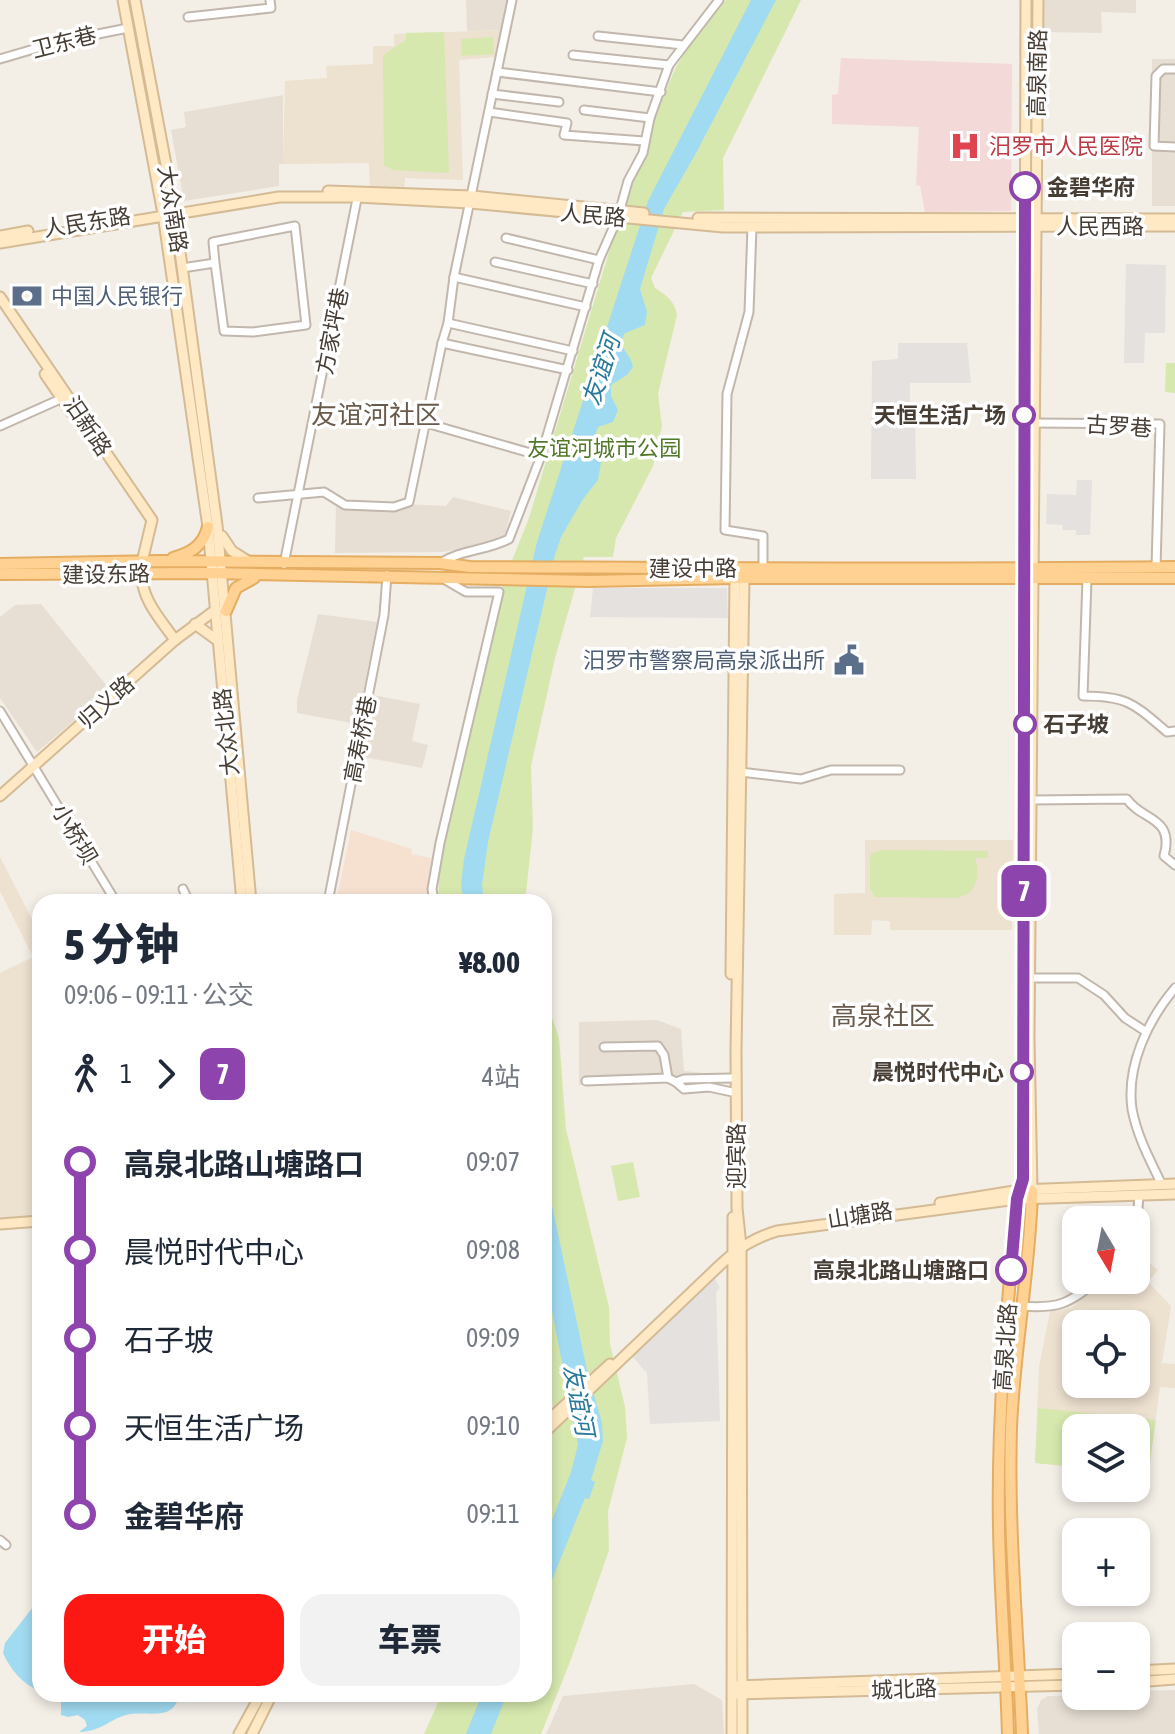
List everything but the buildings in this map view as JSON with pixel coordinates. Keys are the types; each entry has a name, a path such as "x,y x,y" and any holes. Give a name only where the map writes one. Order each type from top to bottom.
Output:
{"main road":[{"name":"大众南路","path":"123,0 162,212 212,526"},
{"name":"大众南路","path":"135,0 174,210 216,568"},
{"name":"高泉南路","path":"1026,0 1033,423 1029,574"},
{"name":"高泉南路","path":"1029,574 1030,222 1038,0"},
{"name":"人民路","path":"174,210 279,191 471,200 752,227 1030,222"},
{"name":"人民东路","path":"0,236 174,210"},
{"name":"人民东路","path":"0,243 162,212"},
{"name":"人民路","path":"674,219 1030,222"},
{"name":"人民西路","path":"1030,222 1175,219"},
{"name":"人民西路","path":"1030,222 1175,226"},
{"name":"汨新路","path":"0,297 64,397 152,520 142,568"},
{"path":"0,307 64,397"},
{"path":"161,561 194,550 212,526 232,551 251,564"},
{"name":"建设东路","path":"0,574 142,568 161,561 216,568"},
{"name":"建设中路","path":"216,568 251,564 440,563 470,567 763,569 1029,574 1087,579 1175,578"},
{"name":"建设东路","path":"0,564 216,568"},
{"name":"建设中路","path":"216,568 260,576 387,575 471,580 583,580 1029,574 1175,567"},
{"path":"142,568 142,585 147,599 174,638"},
{"name":"大众北路","path":"216,568 214,608 241,894"},
{"name":"大众北路","path":"216,568 226,611 250,894"},
{"name":"高泉北路","path":"1022,1734 1011,1432 1021,1306 1030,978 1032,800 1029,574"},
{"name":"高泉北路","path":"1008,1734 999,1470 1003,1365 1025,1195 1029,574"},
{"path":"226,611 236,588 260,576"},
{"name":"迎宾路","path":"732,1734 736,1690 739,578"},
{"name":"迎宾路","path":"737,1247 731,1078 739,578"},
{"path":"174,638 214,608"},
{"path":"0,793 174,638 214,608"},
{"path":"195,624 217,640"},
{"name":"山塘路","path":"561,1413 737,1247 759,1236 1025,1195 1172,1185"},
{"name":"山塘路","path":"1025,1195 1139,1195 1172,1185"},
{"path":"0,1224 32,1222"},
{"path":"552,1416 561,1413"},
{"path":"552,1424 561,1413"},
{"path":"1150,1670 1175,1669"},
{"name":"城北路","path":"736,1690 1006,1682 1018,1676 1062,1674"},
{"path":"1150,1681 1175,1679"},
{"name":"城北路","path":"1006,1682 1020,1688 1062,1686"},
{"name":"迎宾路","path":"736,1690 742,1734"},
{"path":"239,1734 257,1702"},
{"path":"252,1734 268,1702"}],"street":[{"path":"188,17 271,8 270,0"},
{"path":"258,498 324,492 345,505 394,507 409,502 512,0"},
{"path":"440,563 456,553 491,548 509,539 541,456 599,260 623,214 628,181 643,153 650,118 669,65 719,0"},
{"name":"卫东巷","path":"0,59 58,42 128,28"},
{"path":"598,36 683,45"},
{"path":"573,55 669,65"},
{"path":"1175,69 1163,69 1156,76 1154,146 1175,147"},
{"path":"497,72 661,92"},
{"path":"492,94 559,102"},
{"path":"584,110 650,118"},
{"path":"489,112 567,123 564,135 644,141"},
{"name":"方家坪巷","path":"284,564 358,194"},
{"path":"295,226 306,325 253,332 224,331 215,263 213,242 295,226"},
{"path":"752,227 749,312 727,394 725,530 763,536 763,569"},
{"path":"506,238 599,260"},
{"path":"495,262 593,284"},
{"path":"182,268 215,263"},
{"path":"454,277 586,307"},
{"path":"448,323 573,351"},
{"path":"442,343 568,370"},
{"path":"0,426 64,397"},
{"path":"426,423 541,456"},
{"name":"古罗巷","path":"1033,423 1160,424 1156,568"},
{"name":"高寿桥巷","path":"330,894 384,615 387,575"},
{"path":"433,894 440,843 499,592 466,592 441,577"},
{"path":"1087,579 1083,696 1113,696 1143,712 1167,732 1175,731"},
{"name":"小桥坝","path":"0,711 111,894"},
{"path":"740,772 801,779 831,770 900,770"},
{"path":"1032,800 1127,799 1131,805 1156,818 1166,839 1164,856 1175,865"},
{"path":"183,889 185,894"},
{"path":"1030,978 1078,978 1104,995 1125,1018 1145,1031"},
{"path":"1172,1185 1141,1141 1132,1107 1134,1072 1145,1031 1175,988"},
{"path":"604,1047 658,1046 672,1080 684,1089 709,1087 732,1092"},
{"path":"586,1081 731,1078"},
{"path":"1138,1206 1139,1195"},
{"path":"1021,1306 1048,1308 1065,1304 1079,1294"}],"shaded area":[{"path":"466,0 509,0 504,30 467,31"},
{"path":"1043,0 1136,0 1136,13 1101,12 1102,33 1043,32"},
{"path":"504,30 497,57 459,60 463,180 405,178 404,190 370,187 369,163 283,164 285,81 327,78 326,66 373,64 373,46 394,46 394,34"},
{"name":"汨罗市人民医院","path":"841,58 1012,64 1011,211 925,212 920,186 916,185 919,127 832,124 832,95 838,94"},
{"path":"1152,59 1175,59 1175,206 1152,206"},
{"path":"283,95 283,164 279,164 279,186 184,201 171,130 186,127 184,112"},
{"path":"1126,264 1166,265 1165,333 1145,333 1144,363 1124,363"},
{"path":"898,343 967,343 971,383 910,383 910,404 915,410 916,479 871,479 872,361 898,359"},
{"path":"1077,480 1092,480 1090,535 1076,535 1076,530 1063,530 1062,525 1046,524 1047,494 1076,495"},
{"path":"453,497 511,511 505,535 494,543 443,552 335,553 336,501 446,506"},
{"path":"593,588 727,588 728,618 590,617"},
{"path":"41,604 110,690 37,752 0,698 0,617 15,605"},
{"path":"318,614 377,622 357,724 297,713 297,700"},
{"path":"373,695 420,704 412,741 428,745 422,768 359,756"},
{"path":"351,830 412,849 411,854 431,858 428,894 338,894"},
{"path":"865,840 1013,840 1012,930 890,930 890,921 872,920 871,935 834,935 834,894 865,893"},
{"path":"0,857 32,919 32,955 0,891"},
{"path":"32,957 32,1217 4,1220 0,1216 0,973"},
{"path":"657,1020 681,1029 684,1071 714,1074 715,1092 680,1090 670,1080 579,1085 579,1022"},
{"path":"1150,1264 1158,1270 1150,1280"},
{"path":"715,1279 720,1288 716,1292 720,1421 650,1424 647,1373 631,1355"},
{"path":"1150,1284 1171,1306 1162,1363 1175,1364 1175,1388 1160,1387 1150,1460 1150,1414 1062,1414 1062,1466 1035,1463 1039,1367 1050,1312 1071,1308 1088,1294 1150,1294"},
{"path":"694,1684 722,1700 724,1734 546,1734 563,1696"},
{"path":"1175,1690 1175,1734 1039,1734 1037,1709 1041,1700 1048,1696 1062,1696 1062,1710 1150,1710 1150,1691"}],"green space":[{"name":"友谊河城市公园","path":"726,0 801,0 723,158 724,210 683,212 651,278 655,288 672,302 677,315 658,394 662,426 653,466 616,538 613,557 584,557 555,658 531,766 533,828 526,894 438,894 440,858 503,583 529,518 630,182 645,154 657,112 675,69 697,33"},
{"path":"444,32 449,173 393,170 384,165 383,55 406,40 406,33"},
{"path":"493,37 494,54 462,56 461,39"},
{"path":"1166,363 1175,363 1175,393 1165,392"},
{"path":"881,850 988,851 988,858 975,858 975,885 961,897 875,897 870,889 870,858 871,854"},
{"path":"552,1017 559,1038 566,1129 609,1307 610,1344 625,1407 627,1438 608,1511 609,1550 541,1734 424,1734 438,1702 552,1702"},
{"path":"633,1162 640,1197 618,1201 611,1166"},
{"path":"1038,1408 1097,1414 1062,1414 1062,1466 1035,1463"},
{"path":"1150,1419 1156,1420 1150,1460"}],"water":[{"name":"友谊河","path":"751,0 776,0 664,209 640,289 647,312 645,325 625,333 622,338 633,367 611,385 611,396 618,410 613,422 598,427 594,438 603,451 598,480 561,537 555,555 488,842 483,894 463,894 464,859 537,542 648,201"},
{"name":"友谊河","path":"552,1206 587,1370 602,1423 603,1441 591,1480 595,1482 589,1499 585,1498 552,1580 552,1520 578,1445 552,1311"},
{"path":"32,1608 32,1687 9,1665 3,1653 5,1643"},
{"path":"61,1702 176,1702 166,1712 126,1715 94,1730 79,1732 87,1726 85,1720 78,1715 61,1715"},
{"path":"479,1702 504,1702 491,1734 466,1734"}],"bus line":[{"name":"7","path":"1011,1270 1017,1199 1023,1179 1025,187"}],"place":[{"name":"汨罗市人民医院","path":"965,146"},
{"name":"金碧华府","path":"1025,187"},
{"name":"中国人民银行","path":"27,296"},
{"name":"天恒生活广场","path":"1024,415"},
{"name":"汨罗市警察局高泉派出所","path":"849,660"},
{"name":"石子坡","path":"1025,724"},
{"name":"晨悦时代中心","path":"1022,1072"},
{"name":"高泉北路山塘路口","path":"1011,1270"}],"district":[{"name":"友谊河社区","path":"376,415"},
{"name":"高泉社区","path":"883,1016"}]}
